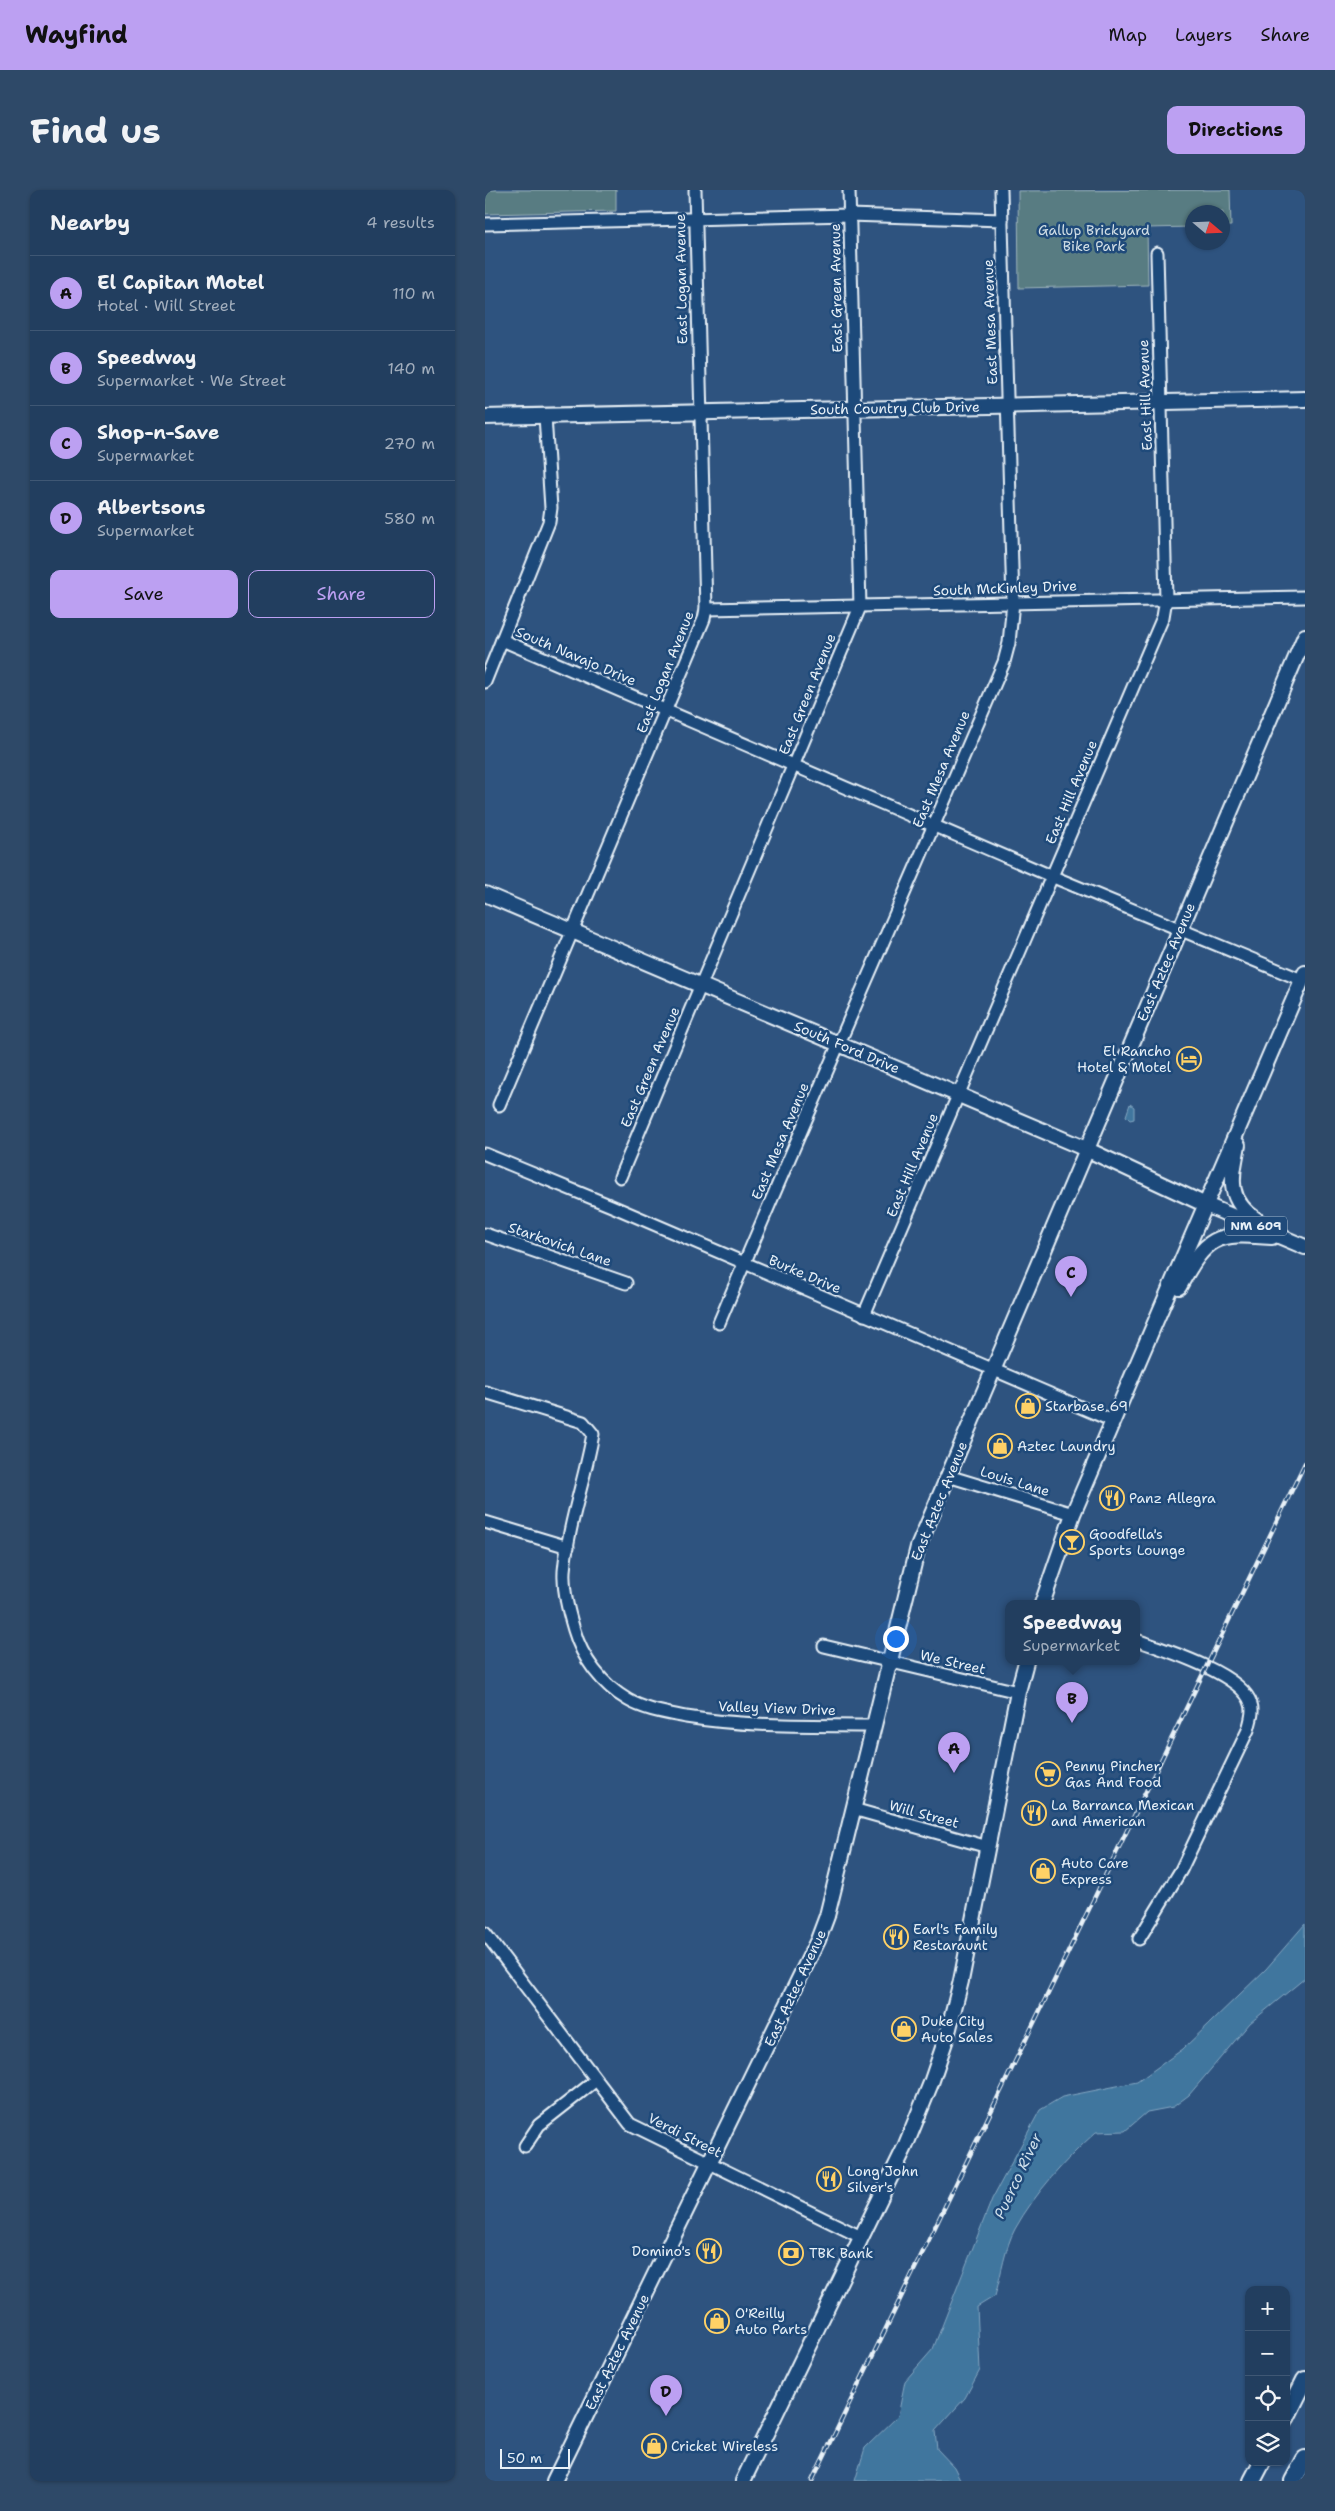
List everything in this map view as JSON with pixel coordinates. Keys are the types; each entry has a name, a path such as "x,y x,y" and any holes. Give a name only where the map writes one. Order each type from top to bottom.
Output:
{"highway":[{"path":"1290,2410 1305,2380"},
{"path":"1293,2481 1305,2459"},
{"path":"1252,2481 1260,2466"}],"main road":[{"name":"South Country Club Drive","path":"485,418 1305,399"},
{"name":"East Aztec Avenue","path":"554,2481 818,1940 827,1916 918,1547 1305,636"},
{"name":"South Ford Drive","path":"485,894 1087,1149 1206,1205"},
{"path":"1043,1600 1073,1514 1303,976"},
{"path":"1252,1096 1238,1145 1232,1186 1236,1199 1245,1212 1285,1238"},
{"name":"NM 609","path":"1206,1205 1305,1247"},
{"path":"1137,1365 1186,1274 1201,1252 1212,1242 1221,1237 1235,1234 1285,1238"},
{"path":"743,2481 920,2112 947,2036 961,1981 1018,1692 1026,1665"}],"street":[{"name":"East Logan Avenue","path":"499,1105 704,619 706,609 699,413 695,190"},
{"name":"East Green Avenue","path":"620,1177 860,607 849,190"},
{"name":"East Mesa Avenue","path":"719,1323 837,1043 934,825 1003,662 1009,643 1013,602 1007,328 1001,190"},
{"path":"485,224 849,215 1001,220"},
{"name":"East Hill Avenue","path":"863,1315 1163,617 1166,599 1157,253"},
{"path":"485,682 549,522 551,508 545,416"},
{"name":"South McKinley Drive","path":"706,609 1305,597"},
{"name":"South Navajo Drive","path":"501,640 1051,876 1180,930 1303,976"},
{"name":"Burke Drive","path":"485,1154 614,1207 1113,1421"},
{"name":"Starkovich Lane","path":"485,1234 626,1283"},
{"name":"Valley View Drive","path":"485,1392 583,1422 593,1434 568,1546 564,1571 565,1594 575,1636 586,1658 610,1687 629,1701 651,1710 678,1715 743,1724 874,1726"},
{"name":"Louis Lane","path":"948,1476 1073,1514"},
{"path":"485,1522 568,1546"},
{"path":"1139,1939 1181,1870 1248,1730 1251,1716 1251,1704 1235,1684 1192,1660 1140,1641"},
{"name":"We Street","path":"824,1646 888,1663 1018,1692"},
{"name":"Will Street","path":"853,1809 988,1847"},
{"name":"Verdi Street","path":"485,1933 595,2081 630,2124 709,2165 861,2237"},
{"path":"525,2146 539,2125 595,2081"}],"green space":[{"path":"485,190 616,190 616,211 485,214"},
{"name":"Gallup Brickyard Bike Park","path":"1230,190 1231,226 1230,205 1185,205 1185,227 1147,228 1148,285 1019,288 1018,191"}],"water":[{"path":"1130,1104 1134,1107 1134,1119 1130,1120 1126,1116"},
{"name":"Puerco River","path":"1305,1924 1305,1978 1250,2023 1189,2095 1173,2107 1147,2112 1125,2131 1096,2132 1051,2178 1023,2216 1009,2244 995,2296 977,2307 980,2370 965,2398 935,2431 937,2449 954,2467 961,2481 855,2481 865,2448 898,2416 905,2381 933,2349 992,2199 1040,2110 1062,2097 1137,2082 1183,2049 1266,1969"}],"railway":[{"path":"812,2481 1305,1463"}],"place":[{"name":"El Rancho Hotel & Motel","path":"1189,1059"},
{"name":"Shop-n-Save","path":"1071,1297"},
{"name":"Starbase 69","path":"1028,1406"},
{"name":"Aztec Laundry","path":"1000,1446"},
{"name":"Panz Allegra","path":"1112,1498"},
{"name":"Goodfella's Sports Lounge","path":"1072,1542"},
{"name":"Speedway","path":"1072,1723"},
{"name":"El Capitan Motel","path":"954,1773"},
{"name":"Penny Pincher Gas And Food","path":"1048,1774"},
{"name":"La Barranca Mexican and American","path":"1034,1813"},
{"name":"Auto Care Express","path":"1043,1871"},
{"name":"Earl's Family Restaraunt","path":"896,1937"},
{"name":"Duke City Auto Sales","path":"904,2029"},
{"name":"Long John Silver's","path":"829,2179"},
{"name":"Domino's","path":"709,2251"},
{"name":"TBK Bank","path":"791,2253"},
{"name":"O'Reilly Auto Parts","path":"717,2321"},
{"name":"Albertsons","path":"666,2416"},
{"name":"Cricket Wireless","path":"654,2446"}]}
